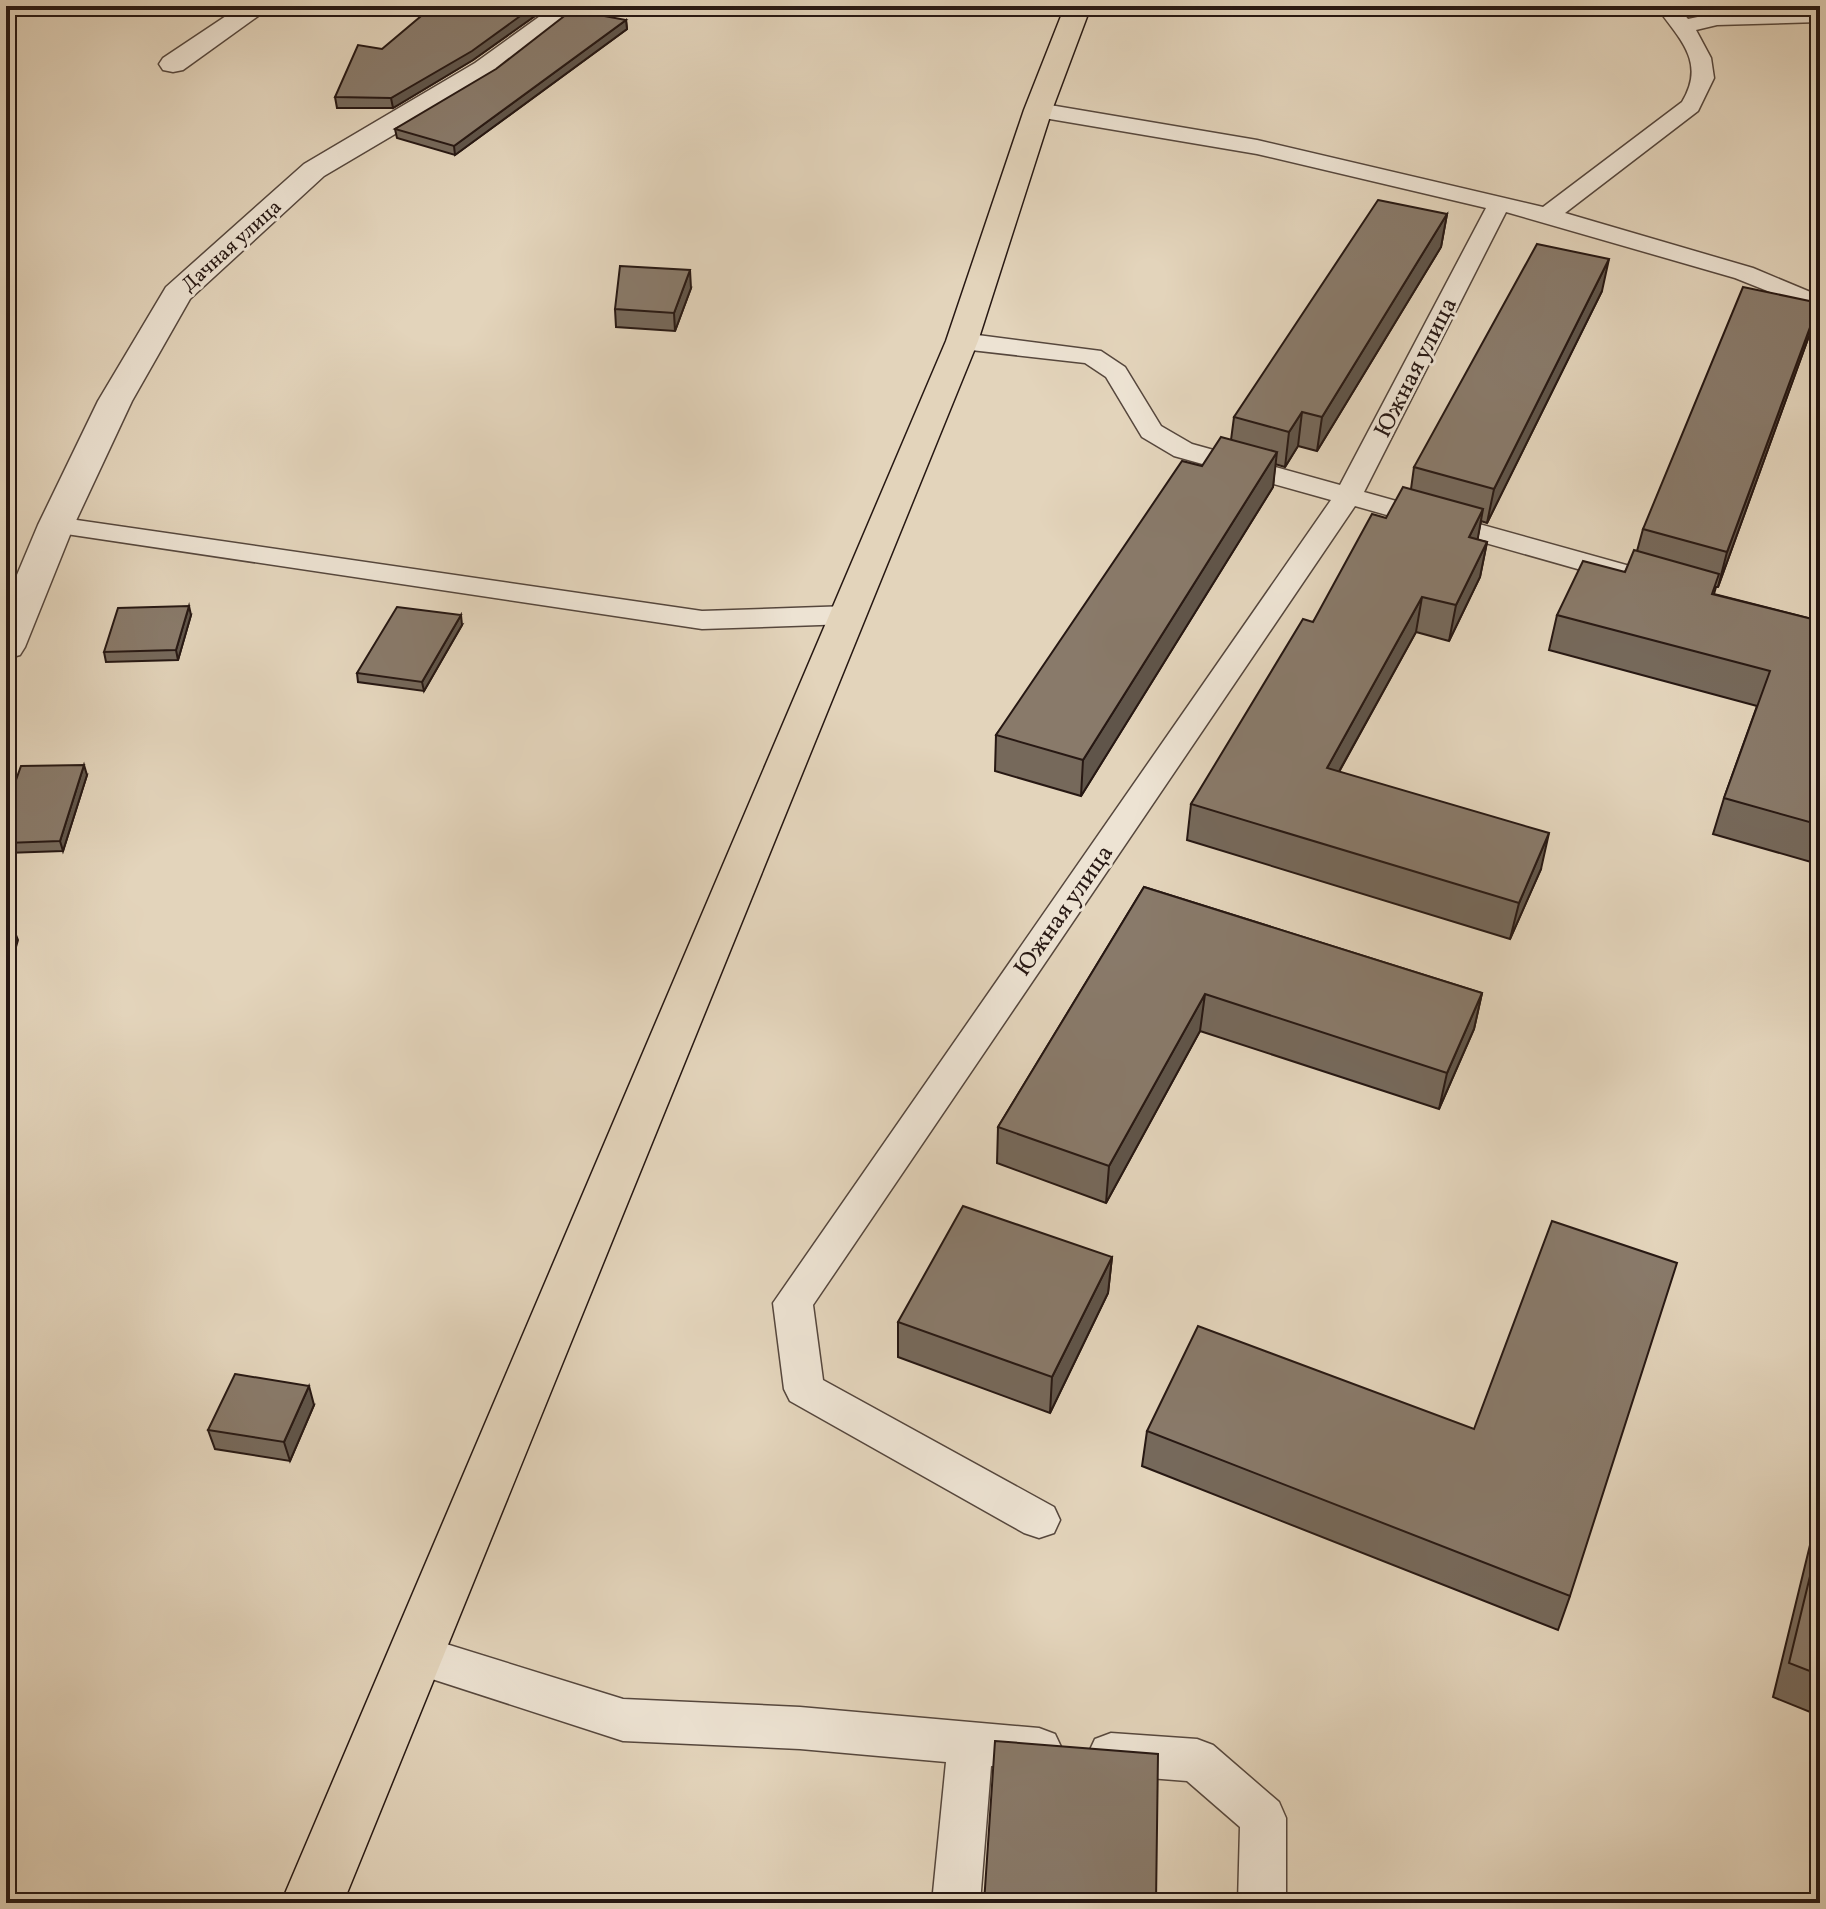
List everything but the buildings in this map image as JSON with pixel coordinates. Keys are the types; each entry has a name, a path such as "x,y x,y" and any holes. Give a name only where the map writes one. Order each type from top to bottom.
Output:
{"main road":[{"path":"312,1903 962,341 1038,110 1078,6"}],"street":[{"path":"6,10 11,6"},
{"path":"173,64 259,6"},
{"name":"Дачная улица","path":"6,647 56,525 115,401 177,294 314,170 485,69 571,6"}],"lane":[{"path":"1323,6 1340,6"},
{"path":"1547,215 1690,106 1704,80 1701,56 1683,26 1666,6"},
{"path":"1683,26 1715,12 1820,16"},
{"path":"1038,110 1257,147 1547,215 1744,273 1820,305"},
{"name":"Южная улица","path":"1039,1520 804,1389 793,1303 1348,496 1499,204"},
{"path":"962,341 1092,356 1116,372 1151,431 1183,450 1653,581"},
{"path":"56,525 702,620 849,615"},
{"path":"414,1654 623,1720 800,1728 1197,1760 1263,1818 1262,1903"},
{"path":"956,1903 970,1744"}]}
